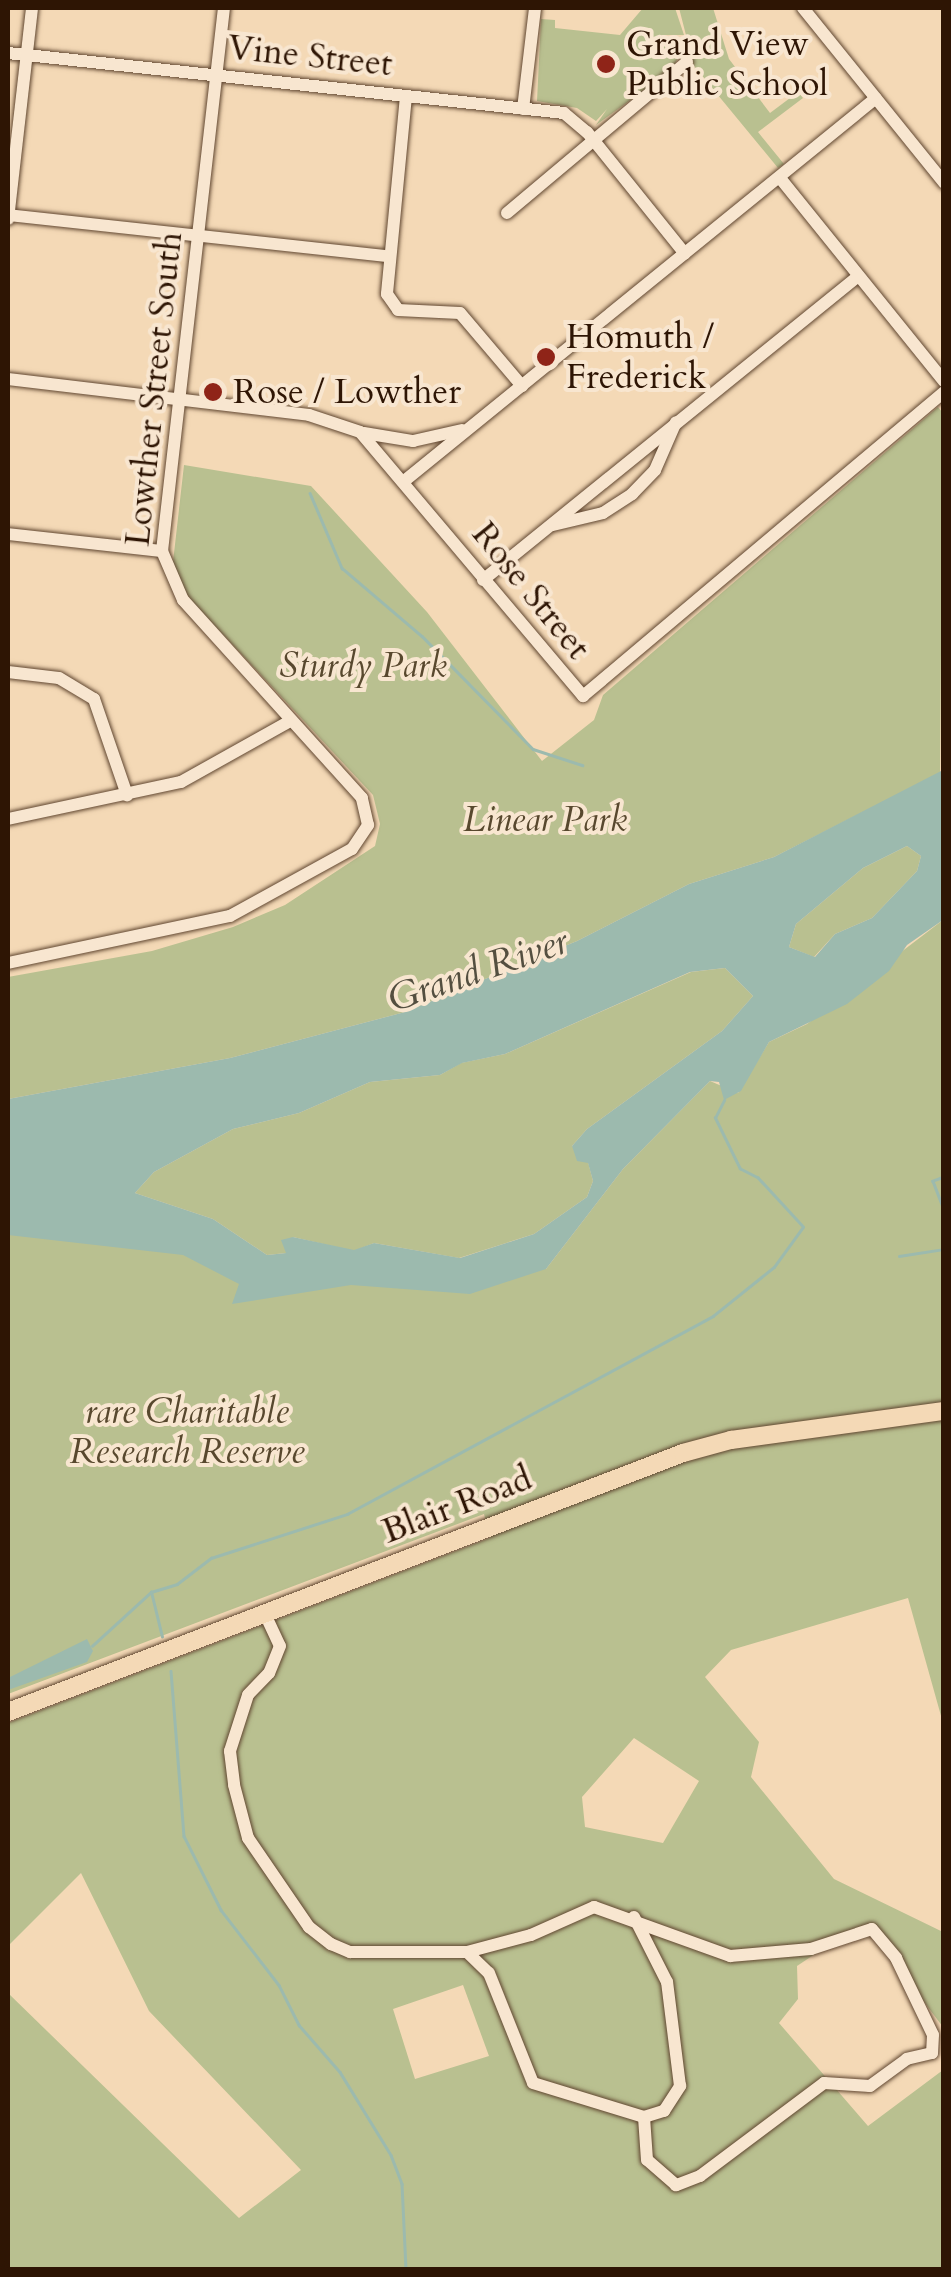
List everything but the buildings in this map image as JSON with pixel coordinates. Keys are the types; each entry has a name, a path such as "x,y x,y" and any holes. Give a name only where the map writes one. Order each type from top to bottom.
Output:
{"main road":[{"name":"Blair Road","path":"8,1712 707,1446 944,1411"}],"street":[{"path":"8,223 32,8"},
{"name":"Lowther Street South","path":"8,962 230,916 352,849 368,825 362,798 183,600 162,550 224,8"},
{"path":"524,109 535,8"},
{"path":"802,8 944,183"},
{"name":"Vine Street","path":"8,53 570,115 684,254"},
{"path":"507,213 688,62"},
{"path":"406,96 387,294 398,310 460,312 522,386"},
{"path":"403,482 876,98"},
{"path":"780,178 944,381"},
{"path":"8,215 388,256"},
{"path":"484,580 858,276"},
{"path":"8,379 309,415 360,432 413,441 469,428"},
{"name":"Rose Street","path":"360,432 571,688 590,694 944,392"},
{"path":"551,525 603,513 632,494 655,470 676,422"},
{"path":"8,534 162,550"},
{"path":"8,672 59,678 94,699 127,795"},
{"path":"8,818 127,795 210,769 290,720"},
{"path":"264,1614 280,1646 269,1673 248,1695 230,1752 248,1838 308,1927 331,1944 350,1952 467,1952 531,1936 594,1906 634,1917 730,1956 812,1949 872,1929 896,1958 933,2035 932,2053 907,2059 870,2086 824,2083 700,2176 676,2185 647,2160 644,2117"},
{"path":"467,1952 489,1973 533,2083 644,2117 664,2111 680,2086 667,1982 634,1917"}],"green space":[{"name":"Grand View Public School","path":"643,8 675,8 684,35 662,35 670,59 684,46 672,70 596,125 607,109 596,121 577,108 537,101 541,19 555,20 555,28 620,35"},
{"path":"679,8 713,8 729,59 770,113 798,92 803,98 758,132 784,164 778,168 694,66"},
{"path":"938,407 943,413 940,773 774,857 689,884 577,941 405,1012 230,1058 8,1099 8,977 152,951 233,927 285,905 375,846 380,824 373,795 190,599 172,571 184,465 311,486 427,612 542,761 594,720 603,695"},
{"path":"907,846 921,856 917,871 872,918 835,934 814,957 789,947 796,924 863,868"},
{"name":"rare Charitable Research Reserve","path":"943,920 943,1723 908,1598 731,1650 705,1677 759,1742 751,1777 834,1879 943,1932 943,2027 872,1933 821,1950 797,1966 798,1999 779,2023 868,2126 943,2070 943,2269 8,2269 8,1993 239,2218 301,2170 149,2011 81,1873 8,1946 8,1723 490,1538 484,1514 8,1694 8,1223 235,1257 546,1269 623,1169 710,1081 738,1093 769,1042 807,1024","holes":["634,1738 699,1781 663,1843 585,1827 582,1797","463,1985 489,2056 415,2079 393,2009"]},
{"path":"725,968 753,996 722,1031 587,1129 572,1146 588,1162 593,1181 587,1197 534,1234 459,1258 374,1243 354,1251 293,1237 286,1253 267,1255 213,1219 135,1193 154,1172 233,1129 299,1113 370,1082 440,1075 461,1063 505,1054 691,972"}],"shaded area":[{"name":"Grand River","path":"943,770 943,920 907,945 889,971 847,1004 769,1042 741,1091 724,1100 719,1082 710,1081 623,1169 546,1269 470,1294 351,1285 232,1304 239,1284 183,1255 8,1235 8,1099 230,1058 405,1012 577,941 689,884 774,857","holes":["907,846 921,856 917,871 872,918 835,934 815,957 789,947 796,924 863,868","725,968 753,996 722,1031 587,1129 572,1146 577,1161 588,1163 593,1181 587,1197 534,1234 460,1258 374,1243 354,1250 293,1237 281,1240 286,1253 267,1255 213,1219 135,1193 154,1172 233,1129 299,1113 370,1082 440,1075 462,1063 505,1054 690,972"]},
{"path":"87,1639 93,1651 87,1662 8,1690 8,1678"}],"waterway":[{"path":"310,493 342,568 422,636 533,749 582,765"},
{"path":"162,1637 151,1592 177,1584 211,1558 347,1514 713,1316 774,1267 803,1227 758,1178 740,1169 715,1118 724,1100"},
{"path":"944,1177 933,1181 944,1210"},
{"path":"899,1256 944,1249"},
{"path":"92,1646 151,1592"},
{"path":"171,1671 184,1836 221,1910 279,1985 299,2025 340,2072 391,2155 402,2184 406,2270"}],"place":[{"name":"Grand View Public School","path":"606,64"},
{"name":"Homuth / Frederick","path":"546,357"},
{"name":"Rose / Lowther","path":"213,392"}],"park label":[{"name":"Sturdy Park","path":"363,666"},
{"name":"Linear Park","path":"545,820"}]}
